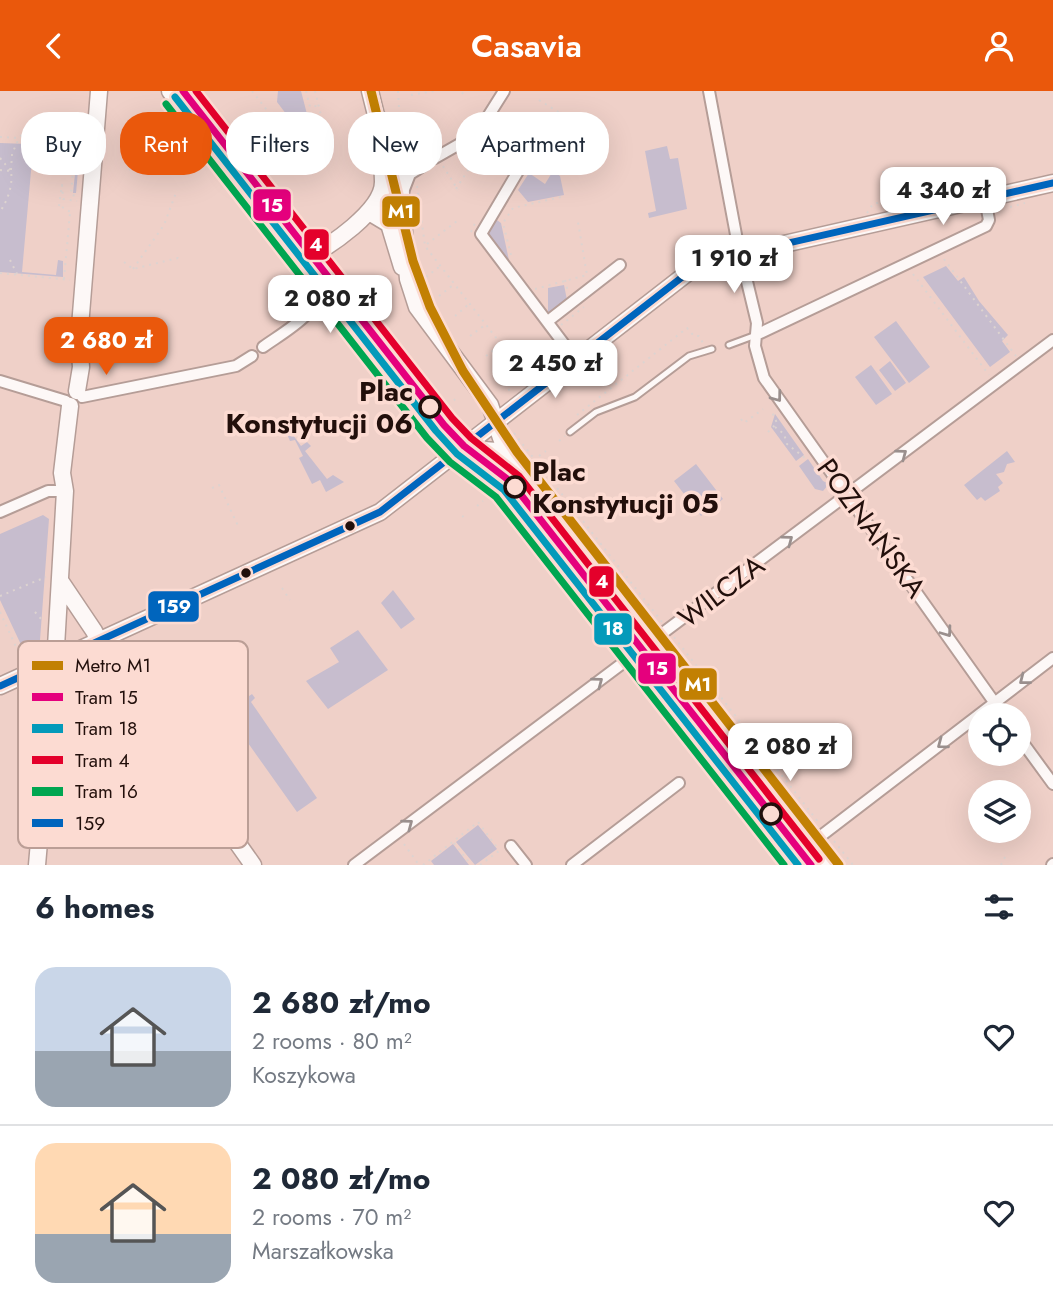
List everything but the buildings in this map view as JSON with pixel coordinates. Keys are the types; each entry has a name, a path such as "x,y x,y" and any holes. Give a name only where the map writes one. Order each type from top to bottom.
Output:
{"street":[{"path":"55,641 54,579 65,491 72,474 69,447 73,399 81,367 79,339 99,91"},
{"path":"170,91 304,260 333,309 435,439 453,456 483,473 506,493 790,863 813,842 968,724"},
{"path":"370,91 375,112"},
{"path":"442,160 477,134 504,91"},
{"name":"POZNAŃSKA","path":"709,91 740,254 757,323 755,349 765,381 996,703"},
{"path":"304,260 369,212 380,197 383,184 381,175"},
{"path":"397,175 402,195 408,279"},
{"path":"402,195 410,175"},
{"path":"516,175 481,234 576,360"},
{"path":"101,641 380,512 684,274 740,254 1053,183"},
{"path":"756,335 986,226 989,218 985,199"},
{"path":"369,212 382,217 391,228 397,256 420,314 486,399 509,452 831,865"},
{"path":"548,321 620,265"},
{"path":"263,347 313,308 320,296 319,285"},
{"path":"313,308 333,309"},
{"name":"WILCZA","path":"354,865 656,641 1053,340"},
{"path":"0,381 73,399 236,366 252,356"},
{"path":"483,473 480,458 484,450 509,452"},
{"path":"0,512 43,492 65,491"},
{"path":"54,579 98,641"},
{"path":"996,703 1053,658"},
{"path":"0,686 18,678"},
{"path":"1031,754 1053,785"},
{"path":"572,865 679,783"},
{"path":"241,848 253,865"},
{"path":"504,848 526,865"}],"lane":[{"path":"729,345 756,335"},
{"path":"570,432 596,412 635,397 689,356 708,350"}],"path":[{"path":"251,91 268,112"},
{"path":"306,91 310,107 318,105"},
{"path":"314,91 320,112"},
{"path":"398,91 399,108"},
{"path":"411,95 435,91"},
{"path":"202,94 199,97 226,132"},
{"path":"539,100 558,112"},
{"path":"0,211 10,190 11,161 21,136"},
{"path":"0,137 19,138"},
{"path":"0,158 11,171"},
{"path":"6,164 11,161"},
{"path":"442,167 457,190 466,175"},
{"path":"0,170 11,171"},
{"path":"883,171 889,200"},
{"path":"73,175 71,195 77,196"},
{"path":"416,180 421,237 440,266 528,379"},
{"path":"75,214 60,206 62,184 63,199 78,201"},
{"path":"133,269 164,225 177,190"},
{"path":"867,214 873,204 889,200 909,196 918,203"},
{"path":"513,264 503,223 513,208 561,197"},
{"path":"1010,207 1031,201"},
{"path":"64,279 70,213"},
{"path":"427,244 457,221"},
{"path":"532,289 587,275 578,222 581,222"},
{"path":"133,269 178,258 181,262"},
{"path":"944,259 1016,356"},
{"path":"10,260 18,275"},
{"path":"124,262 133,269"},
{"path":"426,277 440,266"},
{"path":"0,273 70,280"},
{"path":"913,274 989,376"},
{"path":"439,296 454,284"},
{"path":"558,327 591,302"},
{"path":"455,316 470,304"},
{"path":"470,336 485,324"},
{"path":"570,432 567,427 578,419 576,414 687,328 694,336 699,336 708,350"},
{"path":"486,356 501,344"},
{"path":"500,374 515,362"},
{"path":"507,382 512,397"},
{"path":"741,419 744,423 763,409"},
{"path":"768,432 777,422 771,410"},
{"path":"775,427 784,434 787,444 805,459"},
{"path":"511,428 664,625"},
{"path":"539,456 546,451"},
{"path":"212,488 219,485 239,528"},
{"path":"477,506 483,501"},
{"path":"0,596 54,579"},
{"path":"282,588 290,600"},
{"path":"0,612 18,652"},
{"path":"35,613 43,621"},
{"path":"674,637 823,827"},
{"path":"404,844 421,865 478,823 504,848 480,865"},
{"path":"830,837 853,865"},
{"path":"453,842 471,865"},
{"path":"1001,865 1005,857"},
{"path":"429,860 432,865"}],"shaded area":[{"path":"278,91 301,91 306,112 285,112 277,102"},
{"path":"194,99 204,112 193,112 188,106"},
{"path":"212,122 226,141 226,154 212,136"},
{"path":"0,143 21,144 21,175 31,175 22,272 56,275 58,260 63,261 63,277 0,272"},
{"path":"667,146 670,159 678,158 687,209 649,218 648,213 656,211 645,151"},
{"path":"75,175 78,175 76,193 73,193"},
{"path":"242,175 259,175 299,226 289,234"},
{"path":"528,175 545,184 551,175 559,175 564,195 528,202 518,190"},
{"path":"494,218 501,223 510,265 485,233"},
{"path":"946,266 958,281 964,277 979,301 1008,335 1002,341 1010,352 990,367 923,277"},
{"path":"564,285 567,300 548,313 548,288"},
{"path":"896,321 930,367 909,383 874,337"},
{"path":"890,361 906,383 895,391 879,370"},
{"path":"871,365 892,394 876,405 855,377"},
{"path":"775,414 804,455 796,461 771,427"},
{"path":"285,417 296,427 290,431 301,446 307,442 311,446 305,451 327,479 333,475 344,482 326,492 320,480 312,484 299,458 303,456 295,440 290,441 285,430 290,427"},
{"path":"1007,451 1015,462 1007,464 1004,472 996,474 1003,483 998,487 1000,491 985,501 981,497 977,500 964,485"},
{"path":"808,459 823,481 829,484 823,491 815,489 799,466"},
{"path":"696,464 723,499 701,516 674,481"},
{"path":"43,515 49,519 39,641 19,641 0,600 0,534"},
{"path":"393,590 415,619 401,629 381,603"},
{"path":"358,630 388,670 328,709 306,681 339,662 330,648"},
{"path":"252,694 255,698 251,702 317,798 297,812 248,743 248,697"},
{"path":"478,825 497,849 475,865 456,842"},
{"path":"453,844 469,865 434,865 431,861"}],"metro line":[{"name":"M1","path":"371,91 413,261 430,307 463,371 517,452 839,865"}],"tram line":[{"name":"15","path":"183,91 444,425 464,446 511,482 811,865"},
{"name":"4","path":"196,91 452,418 471,438 519,476 819,859"},
{"name":"18","path":"175,97 436,431 457,454 504,490 798,865"},
{"name":"16","path":"166,104 427,438 450,462 496,497 784,865"}],"transit line":[{"name":"159","path":"98,641 380,512 690,271 740,254 1053,183"},
{"name":"159","path":"0,686 18,678"}],"place":[{"name":"Plac Konstytucji 06","path":"430,407"},
{"name":"Plac Konstytucji 05","path":"515,487"}]}
